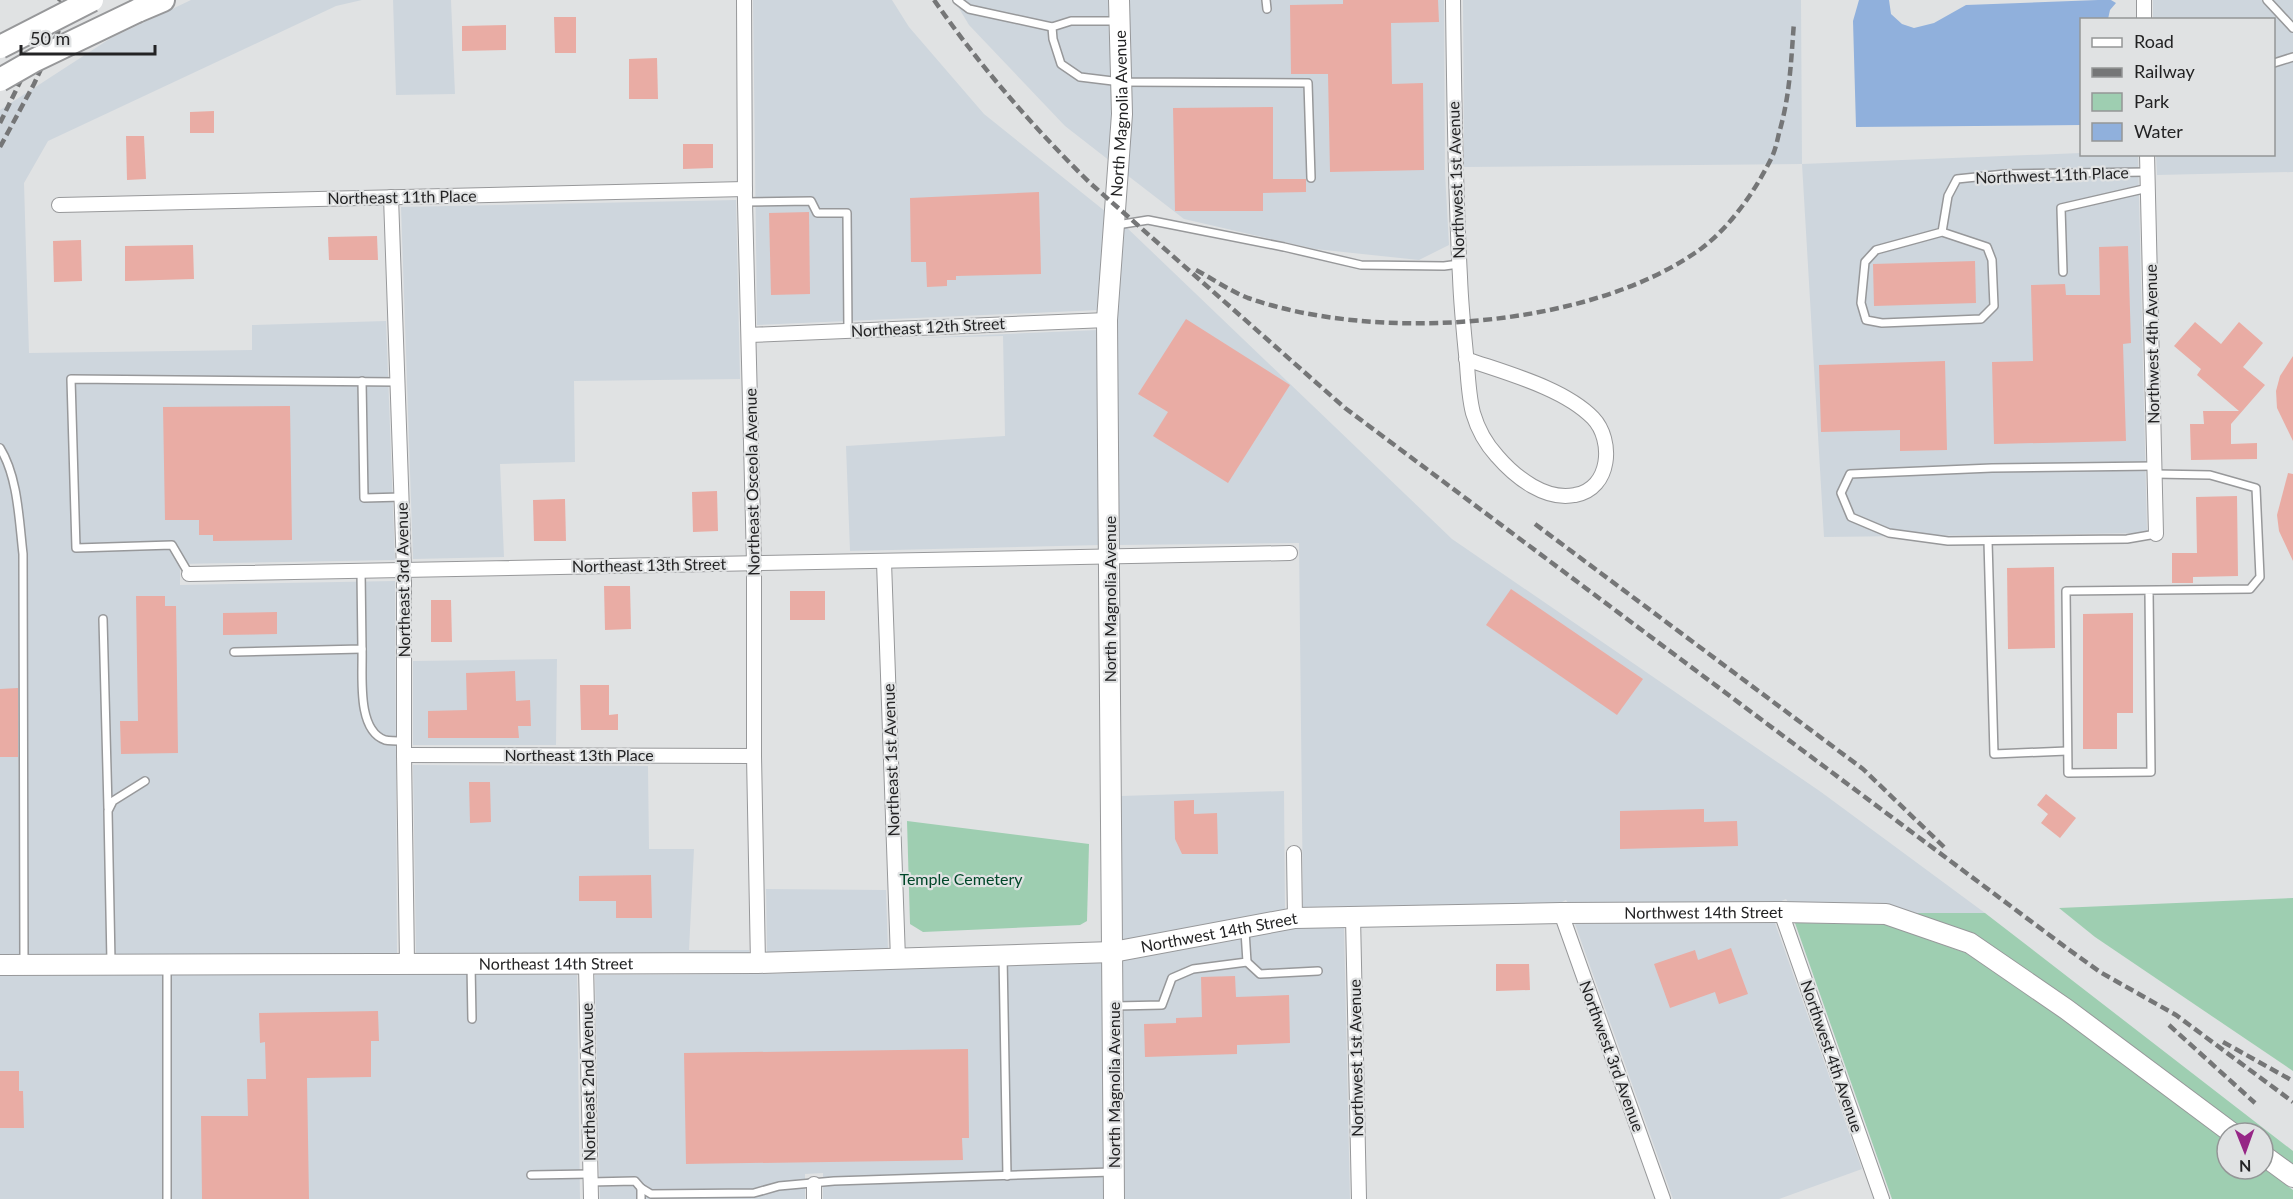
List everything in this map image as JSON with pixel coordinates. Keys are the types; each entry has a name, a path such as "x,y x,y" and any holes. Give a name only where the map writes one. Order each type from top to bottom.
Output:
{"main road":[{"path":"0,47 92,0"},
{"path":"0,80 35,60 163,0"}],"street":[{"name":"Northeast Osceola Avenue","path":"744,0 745,196 754,563 754,756 758,963"},
{"name":"North Magnolia Avenue","path":"1114,1199 1107,320 1122,114 1119,0"},
{"name":"Northwest 1st Avenue","path":"1454,0 1454,174 1462,320 1466,359 1472,410 1484,440 1500,460 1535,487 1555,495 1576,495 1582,494 1595,484 1604,468 1607,449 1603,432 1592,417 1556,393 1466,359"},
{"path":"2144,0 2144,18"},
{"name":"Northwest 4th Avenue","path":"2147,156 2156,534"},
{"name":"Northeast 11th Place","path":"59,205 391,197 745,196"},
{"name":"Northeast 3rd Avenue","path":"391,197 404,570 407,963"},
{"name":"Northeast 12th Street","path":"748,335 1107,320"},
{"name":"Northeast 13th Street","path":"189,574 1290,553"},
{"name":"Northeast 1st Avenue","path":"884,562 898,959"},
{"name":"Northeast 13th Place","path":"404,748 754,756"},
{"path":"1294,853 1294,918"},
{"name":"Northwest 4th Avenue","path":"1781,912 1882,1199"},
{"name":"Northwest 14th Street","path":"1113,952 1294,918 1781,912 1886,914 1970,943 2066,1009 2216,1121"},
{"name":"Northwest 3rd Avenue","path":"1562,914 1664,1199"},
{"name":"Northwest 1st Avenue","path":"1353,917 1359,1199"},
{"name":"Northeast 14th Street","path":"0,965 758,963 1113,952"},
{"name":"Northeast 2nd Avenue","path":"586,965 591,1199"},
{"path":"2275,1164 2293,1178"},
{"path":"814,1184 814,1199"}],"lane":[{"path":"957,0 969,9 1052,27 1071,21 1120,21"},
{"path":"1266,0 1267,9"},
{"path":"2267,0 2293,28"},
{"path":"1052,27 1053,39 1061,64 1080,77 1121,82 1308,83 1311,178"},
{"path":"2275,63 2293,57"},
{"name":"Northwest 11th Place","path":"1942,232 1948,196 1957,179 2005,174 2148,172"},
{"path":"2063,272 2061,208 2148,188"},
{"path":"745,196 811,201 817,213 847,213 848,331"},
{"path":"1114,225 1148,220 1284,247 1360,265 1444,267 1459,264"},
{"path":"1942,232 1987,247 1992,261 1994,306 1981,319 1882,323 1866,320 1861,303 1865,262 1876,250 1942,232"},
{"path":"189,574 172,545 76,548 71,379 398,382"},
{"path":"362,381 364,498 402,497"},
{"path":"0,448 8,461 18,512 22,554 24,965"},
{"path":"2149,591 2151,772 2068,773 2066,591 2250,589 2260,577 2256,488 2210,475 2155,470 1992,468 1851,474 1841,493 1851,517 1889,533 1948,541 2127,539 2156,534"},
{"path":"1988,541 1994,754 2067,751"},
{"path":"361,571 364,714 370,730 385,740 404,748"},
{"path":"103,620 111,965"},
{"path":"234,652 362,649"},
{"path":"108,811 113,801 145,781"},
{"path":"1245,927 1247,962 1260,974 1318,971"},
{"path":"1003,955 1007,1176"},
{"path":"1113,1006 1162,1005 1172,978 1193,969 1247,962"},
{"path":"167,964 167,1199"},
{"path":"471,964 472,1019"},
{"path":"531,1174 635,1181 651,1194 734,1194 754,1193 779,1186 834,1181 1114,1172"},
{"path":"641,1188 641,1199"}],"shaded area":[{"path":"191,0 362,0 336,6 48,141 24,183 29,353 252,350 252,325 386,321 395,560 180,564 180,585 395,581 397,953 0,955 0,110 111,38"},
{"path":"393,0 451,0 455,94 396,95"},
{"path":"753,0 892,0 909,27 984,114 1106,212 1099,310 757,325"},
{"path":"954,0 1110,0 1113,113 1110,161 1065,126 969,25"},
{"path":"1128,0 1444,0 1445,173 1449,245 1419,260 1315,249 1184,219 1127,175"},
{"path":"1463,0 1801,0 1802,164 1464,167"},
{"path":"2153,0 2293,0 2293,172 2157,175 2156,156 2275,156 2275,18 2153,18"},
{"path":"2080,153 2080,156 2138,156 2147,533 1824,537 1802,164"},
{"path":"736,200 740,379 574,381 575,462 500,464 504,557 413,559 401,207"},
{"path":"1124,225 1452,539 1821,792 1985,913 1915,913 1886,903 1788,902 1786,899 1779,902 1568,903 1566,900 1560,903 1303,907 1299,543 1119,545 1116,320"},
{"path":"1098,330 1101,545 850,551 846,446 1005,436 1003,336 914,338"},
{"path":"557,659 556,745 413,745 413,661"},
{"path":"413,765 648,766 649,849 694,849 689,950 749,950 749,953 416,953"},
{"path":"1284,791 1285,909 1122,940 1121,796"},
{"path":"766,889 886,890 888,949 767,953"},
{"path":"1775,923 1862,1169 1779,1199 1673,1199 1575,924"},
{"path":"1344,927 1350,1199 1124,1199 1122,960 1295,928"},
{"path":"1104,962 1105,1199 823,1199 823,1173 805,1174 805,1199 600,1199 595,975 767,974"},
{"path":"407,973 577,975 580,1199 0,1199 0,976"}],"green space":[{"name":"Temple Cemetery","path":"907,821 1089,844 1087,921 1080,925 923,932 910,924"},
{"path":"2293,898 2293,1071 2095,937 2059,908"},
{"path":"1915,913 1985,913 2254,1121 2233,1121 2071,1000 1974,934"},
{"path":"1795,923 1884,924 1966,953 2061,1018 2215,1132 2215,1181 2275,1181 2275,1177 2293,1190 2293,1199 1892,1199"},
{"path":"2275,1137 2293,1151 2293,1165 2275,1152"}],"water":[{"path":"1859,0 1889,0 1891,14 1902,24 1914,28 1934,23 1966,5 2098,0 2111,0 2116,3 2110,10 2108,18 2080,18 2080,125 1856,127 1853,21"}],"building":[{"path":"1343,0 1438,0 1439,22 1391,23 1392,84 1423,83 1424,170 1330,172 1328,74 1291,74 1290,5 1343,4"},
{"path":"554,17 576,17 576,53 555,53"},
{"path":"506,25 506,50 462,51 462,26"},
{"path":"657,58 658,99 629,99 629,59"},
{"path":"1273,107 1273,179 1306,179 1306,192 1263,193 1263,211 1175,211 1173,108"},
{"path":"214,111 214,133 190,133 190,112"},
{"path":"126,136 144,136 146,179 127,180"},
{"path":"683,144 713,144 713,168 683,169"},
{"path":"1039,192 1041,274 956,276 956,280 947,280 947,286 927,287 926,262 911,262 910,198"},
{"path":"809,212 810,294 771,295 769,213"},
{"path":"377,236 378,260 329,260 328,237"},
{"path":"81,240 82,281 54,282 53,241"},
{"path":"193,245 194,279 125,281 125,246"},
{"path":"2128,246 2131,343 2123,344 2126,441 1994,444 1992,362 2033,361 2031,285 2065,284 2066,295 2100,295 2099,247"},
{"path":"1975,261 1976,303 1874,306 1873,264"},
{"path":"1186,319 1290,385 1228,483 1153,436 1168,412 1138,394"},
{"path":"2195,322 2221,344 2239,322 2263,343 2243,367 2265,385 2231,424 2231,444 2257,443 2257,459 2191,460 2190,424 2204,424 2203,411 2239,411 2197,375 2201,369 2174,346"},
{"path":"2293,356 2293,441 2277,408 2276,391 2280,376"},
{"path":"1945,361 1947,450 1900,451 1900,430 1821,432 1819,365"},
{"path":"290,406 292,540 213,541 213,535 199,535 199,520 165,520 163,407"},
{"path":"2288,473 2293,474 2293,561 2279,531 2277,515"},
{"path":"717,491 718,531 693,532 692,492"},
{"path":"2237,496 2238,576 2193,577 2193,583 2172,583 2172,553 2197,553 2196,497"},
{"path":"565,499 566,541 534,541 533,500"},
{"path":"2054,567 2055,648 2008,649 2007,568"},
{"path":"604,586 630,586 631,629 605,630"},
{"path":"1511,589 1643,679 1617,715 1486,625"},
{"path":"790,591 825,591 825,620 790,620"},
{"path":"136,596 165,596 165,606 176,606 178,753 121,754 120,721 138,721"},
{"path":"431,600 451,600 452,642 431,642"},
{"path":"277,612 277,634 223,635 223,613"},
{"path":"2133,613 2133,713 2117,713 2117,749 2083,749 2083,614"},
{"path":"515,671 516,701 530,700 531,726 518,726 519,738 428,738 428,711 467,710 466,673"},
{"path":"580,685 609,685 609,715 618,714 618,730 581,730"},
{"path":"18,688 18,757 0,757 0,689"},
{"path":"469,782 490,782 491,822 470,823"},
{"path":"2046,794 2076,818 2060,838 2041,823 2048,814 2037,805"},
{"path":"1194,800 1194,814 1217,813 1218,854 1182,854 1175,839 1174,801"},
{"path":"1704,809 1704,822 1737,821 1738,846 1620,849 1620,811"},
{"path":"651,875 652,918 616,918 616,901 579,901 579,876"},
{"path":"1731,948 1748,994 1719,1004 1715,992 1670,1008 1654,964 1695,950 1698,960"},
{"path":"1496,964 1529,964 1530,990 1496,991"},
{"path":"1235,976 1236,997 1289,995 1290,1043 1237,1045 1237,1054 1145,1057 1144,1024 1176,1023 1176,1018 1202,1017 1201,977"},
{"path":"378,1011 379,1041 371,1041 371,1077 307,1078 309,1199 202,1199 201,1116 248,1116 247,1079 266,1079 265,1042 260,1043 259,1013"},
{"path":"968,1049 969,1138 962,1138 963,1160 686,1164 684,1053"},
{"path":"0,1071 19,1071 19,1091 23,1091 24,1128 0,1128"}],"railway":[{"path":"0,123 60,0"},
{"path":"0,147 34,84 73,0"},
{"path":"934,0 1008,95 1090,183 1345,408 2068,949 2100,972 2176,1015 2293,1102"},
{"path":"1196,270 1248,298 1300,312 1357,321 1419,323 1481,320 1543,311 1602,296 1656,275 1713,239 1741,207 1765,171 1775,150 1786,106 1794,22"},
{"path":"1535,524 1863,769 1944,847"},
{"path":"2169,1025 2255,1103"},
{"path":"2223,1042 2293,1081"}]}
